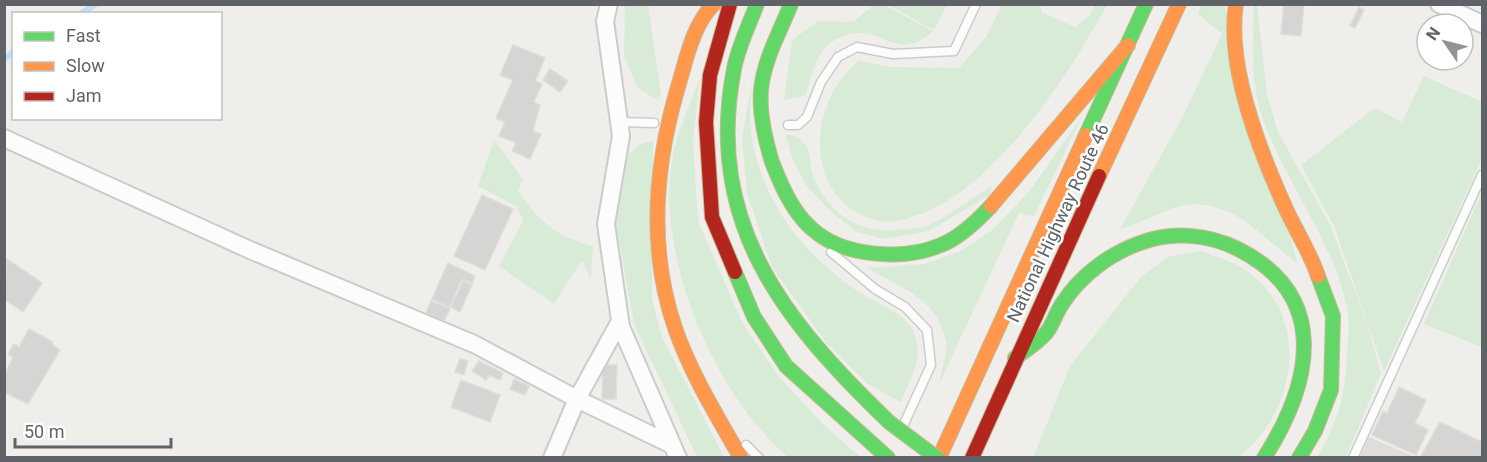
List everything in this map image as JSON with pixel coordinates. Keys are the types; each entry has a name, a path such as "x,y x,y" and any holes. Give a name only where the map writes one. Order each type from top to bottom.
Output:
{"highway":[{"path":"714,4 708,8 690,48 672,105 660,159 657,208 659,246 674,327 741,458"},
{"path":"730,4 710,75 706,122 712,217 754,317 786,366 886,451"},
{"name":"National Highway Route 46","path":"938,458 1146,4"},
{"name":"National Highway Route 46","path":"972,458 1015,358 1179,4"},
{"path":"1236,4 1234,16 1239,71 1250,120 1286,209 1316,269 1333,316 1331,390 1315,432 1299,458"},
{"path":"757,5 740,46 730,89 727,120 729,163 746,238 761,273 784,310 815,350 844,382 889,422 938,458"},
{"path":"790,8 764,73 762,116 769,153 787,198 811,230 852,251 898,255 940,246 975,223 1015,184 1059,124 1128,45"},
{"path":"1015,358 1045,335 1064,300 1109,258 1140,243 1174,235 1205,236 1231,245 1254,255 1278,275 1293,297 1303,324 1306,351 1303,379 1294,409 1264,458"}],"street":[{"path":"609,4 605,21 621,136 606,224 620,321 675,452"},
{"path":"1439,4 1482,24"},
{"path":"4,138 250,250 474,344 675,452"},
{"path":"552,458 577,399 620,321"}],"lane":[{"path":"788,125 798,125 807,117 821,82 838,57 857,47 893,54 954,51 976,4"},
{"path":"619,122 654,123"},
{"path":"1353,458 1482,175"},
{"path":"811,230 837,260 875,289 905,307 927,330 931,365 897,437"},
{"path":"719,418 759,458"}],"shaded area":[{"path":"1369,437 1415,457 1360,457"}],"green space":[{"path":"625,5 648,5 661,96 657,100 638,88 624,57"},
{"path":"873,5 884,5 933,31 922,39 904,44 860,33 838,38 821,53 805,96 784,100 792,40 818,21 854,22"},
{"path":"888,5 947,5 934,30"},
{"path":"1002,5 1040,5 1042,13 1075,27 1089,16 1095,5 1107,5 1069,69 1017,139 987,170 955,196 922,214 887,222 869,218 853,210 837,195 826,177 821,157 820,136 824,114 832,94 844,76 859,61 891,67 959,68 986,37"},
{"path":"1202,5 1224,5 1298,264 1241,218 1225,210 1209,206 1191,205 1171,209 1120,229 1183,116 1222,34 1198,14"},
{"path":"1254,5 1257,5 1267,95 1278,132 1331,227 1367,323 1381,373 1346,457 1317,457 1335,422 1342,398 1347,359 1348,313 1342,287 1332,262 1282,163 1261,113 1254,73"},
{"path":"1424,76 1482,102 1482,159 1384,371 1334,226 1301,165 1375,108 1402,122"},
{"path":"700,77 693,142 698,221 742,322 779,377 824,425 860,457 788,457 760,429 735,395 712,356 694,315 680,271 671,228 670,185 675,146"},
{"path":"752,81 750,125 756,156 763,180 786,222 801,241 836,275 863,295 894,311 912,329 918,348 917,357 912,376 900,402 868,384 827,344 772,267 747,193 742,138"},
{"path":"1082,117 1034,216 1019,213 939,384 946,342 942,327 935,315 916,296 868,268 924,264 959,252 992,230 1028,193"},
{"path":"785,134 795,136 806,146 816,183 833,207 843,216 865,227 892,230 924,227 992,186 990,195 929,231 883,239 855,231 830,211 806,185 793,160"},
{"path":"494,139 523,180 518,191 542,220 559,233 593,246 591,279 582,260 554,304 499,266 523,221 516,206 478,186"},
{"path":"653,140 652,299 662,337 724,457 697,457 634,324 616,224 628,155 639,145"},
{"path":"1482,192 1482,347 1424,324"},
{"path":"1201,251 1239,266 1263,285 1279,308 1287,333 1289,360 1285,387 1275,413 1259,437 1239,457 1033,458 1070,366 1140,278 1167,257"}],"building":[{"path":"1284,4 1304,4 1301,36 1281,34"},
{"path":"1359,7 1364,10 1355,28 1350,26"},
{"path":"513,45 545,58 535,81 542,84 534,102 540,105 533,131 541,134 530,159 512,151 516,143 499,136 505,122 496,118 513,80 500,75"},
{"path":"550,69 568,81 560,92 543,80"},
{"path":"482,195 513,209 485,270 454,256"},
{"path":"7,259 42,283 23,312 4,299"},
{"path":"448,263 475,276 472,283 462,279 449,307 432,299"},
{"path":"463,281 472,285 460,312 451,307"},
{"path":"431,301 450,309 444,321 426,313"},
{"path":"29,329 53,342 52,344 60,350 28,404 4,392 4,375 13,358 8,354 14,344 19,347"},
{"path":"460,359 468,361 464,375 455,372"},
{"path":"479,361 503,373 500,380 489,375 486,380 472,371"},
{"path":"603,365 617,365 616,399 602,399"},
{"path":"514,379 529,386 525,395 510,389"},
{"path":"461,380 500,395 490,422 451,407"},
{"path":"1399,387 1426,400 1415,423 1428,430 1416,455 1372,435 1383,411 1387,413"},
{"path":"1440,422 1482,442 1482,458 1420,458"}],"waterway":[{"path":"83,12 96,4"},
{"path":"4,59 12,53"}],"traffic: fast":[{"path":"757,4 734,69 728,124 731,175 742,222 761,265 786,307 816,346 889,422"},
{"path":"791,4 765,67 761,108 772,162 788,197 804,221 824,238 839,245 873,253 909,253 926,250 955,238 991,206"},
{"path":"1086,135 1146,4"},
{"path":"1015,358 1047,332 1062,304 1077,284 1117,253 1152,239 1177,236 1202,237 1226,244 1268,268 1288,291 1300,316 1304,343 1301,371 1293,400 1264,458"},
{"path":"735,272 754,317 786,366 888,458"},
{"path":"1299,458 1315,431 1331,390 1333,316 1318,276"},
{"path":"889,422 937,458"}],"traffic: slow":[{"path":"714,4 695,32 670,117 660,177 658,238 666,298 681,345 714,411 741,458"},
{"path":"1099,176 1179,4"},
{"path":"1236,4 1234,29 1236,55 1256,136 1276,186 1318,276"},
{"path":"991,206 1128,45"},
{"path":"939,458 1086,135"}],"traffic: jam":[{"path":"730,4 710,75 706,122 712,217 735,272"},
{"path":"972,458 1099,176"}]}
